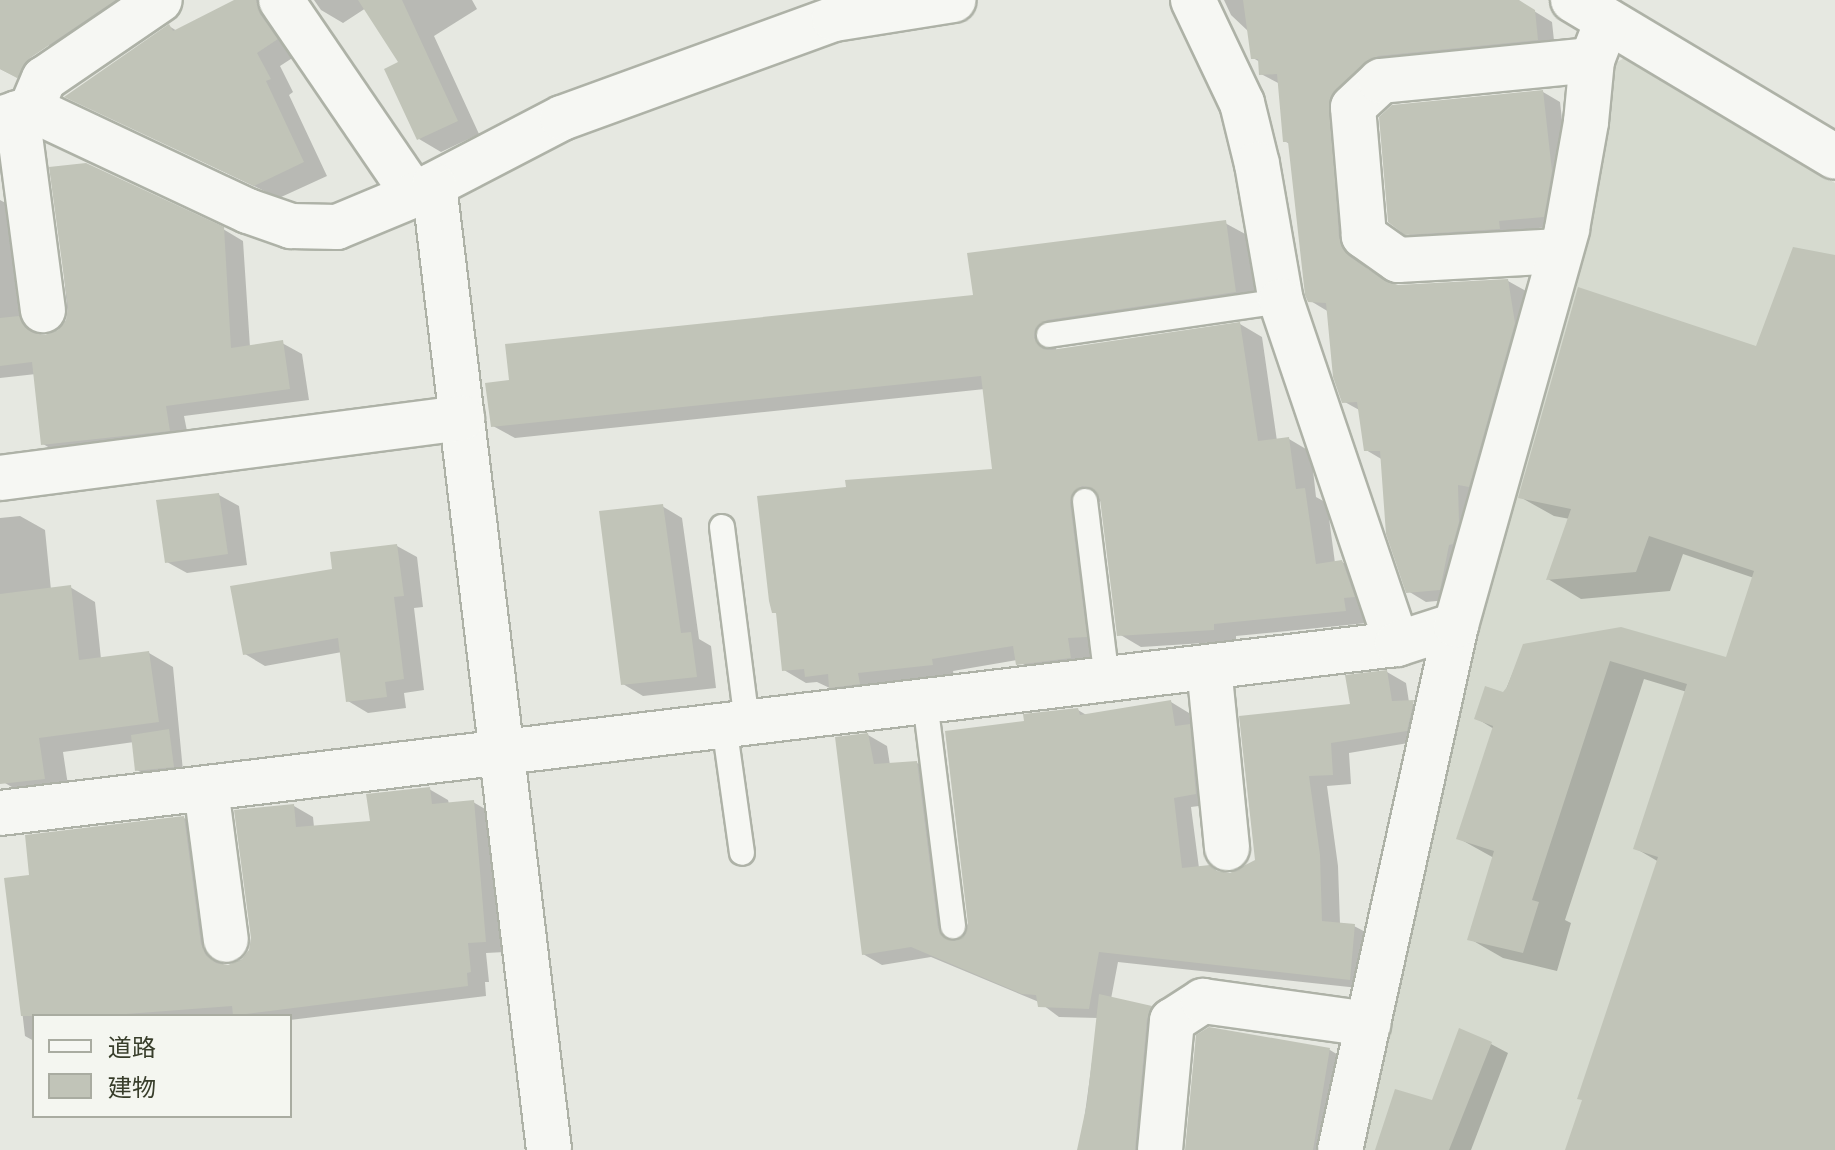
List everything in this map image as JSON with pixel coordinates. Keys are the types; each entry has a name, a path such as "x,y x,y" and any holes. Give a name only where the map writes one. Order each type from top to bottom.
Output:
{"street":[{"path":"43,310 16,114 44,79 160,0"},
{"path":"281,0 424,190 462,418 549,1150"},
{"path":"16,114 248,211 291,226 337,227 424,190 562,118 724,58 834,19 954,0"},
{"path":"1193,0 1242,103 1257,164 1281,301 1397,644"},
{"path":"1340,1150 1456,625 1560,251 1586,122 1591,27"},
{"path":"1560,251 1398,260 1364,236 1353,107 1381,81 1591,27 1835,157"},
{"path":"0,478 462,418"},
{"path":"0,813 1397,644 1456,625"},
{"path":"1209,667 1227,848"},
{"path":"206,789 226,940"},
{"path":"1160,1150 1172,1021 1203,1001 1368,1024"}],"lane":[{"path":"1049,335 1281,301"},
{"path":"1085,501 1107,679"},
{"path":"722,527 742,853"},
{"path":"925,701 953,926"}],"shaded area":[{"path":"1626,57 1835,183 1835,1150 1349,1150 1603,70"}],"building":[{"path":"0,0 116,0 30,58 17,78 0,69"},
{"path":"234,0 256,0 260,14 278,39 257,53 271,79 266,81 304,162 254,186 64,97 169,24 173,31"},
{"path":"358,0 402,0 458,121 417,140 384,69 398,62"},
{"path":"1243,0 1519,0 1535,10 1538,40 1378,56 1364,63 1330,99 1339,238 1349,256 1384,280 1398,285 1508,279 1515,323 1469,487 1458,485 1459,522 1453,544 1449,545 1440,590 1406,593 1386,534 1380,451 1364,451 1357,402 1342,403 1333,377 1326,303 1308,302 1305,295 1288,142 1283,142 1277,74 1259,75 1258,59 1251,59"},
{"path":"1543,90 1552,171 1544,217 1499,221 1500,229 1405,235 1388,222 1379,117 1392,105"},
{"path":"86,163 224,227 231,348 283,340 290,389 166,406 170,431 41,445 32,362 0,366 0,318 19,316 33,333 45,335 58,330 66,320 68,307 49,167"},
{"path":"1226,220 1236,292 1047,320 1035,329 1034,338 1043,349 1051,350 1240,322 1258,441 1289,437 1296,489 1305,488 1316,564 1342,560 1355,597 1344,598 1346,611 1214,624 1214,630 1117,636 1100,499 1092,488 1082,486 1072,494 1070,503 1087,637 1068,638 1071,658 1016,665 1013,646 932,659 933,665 858,673 860,684 829,688 828,674 805,677 804,669 782,671 776,613 772,613 769,601 757,496 846,487 845,480 992,469 981,376 491,427 485,383 509,380 505,344 973,295 967,253"},
{"path":"1793,247 1835,255 1835,1150 1565,1150 1582,1100 1577,1099 1658,857 1633,849 1687,684 1610,661 1532,900 1539,902 1523,953 1467,940 1494,851 1456,839 1493,726 1474,719 1485,686 1503,692 1507,687 1523,644 1621,627 1726,657 1754,571 1649,536 1636,572 1546,580 1571,509 1518,498 1578,287 1756,346"},
{"path":"219,493 228,554 165,563 156,500"},
{"path":"663,504 681,633 691,632 697,677 621,685 599,511"},
{"path":"397,544 404,596 394,597 404,679 385,682 387,697 346,702 338,638 243,655 230,586 332,569 330,552"},
{"path":"71,585 79,660 149,651 159,722 39,738 45,779 0,784 0,594"},
{"path":"1387,670 1392,701 1414,700 1407,731 1331,743 1333,775 1309,776 1320,855 1322,921 1355,924 1350,980 1099,952 1089,1009 1038,1007 1036,995 1022,994 911,947 862,955 835,737 868,733 874,764 917,761 938,928 942,936 954,941 963,937 968,924 945,731 1024,721 1023,714 1078,708 1080,715 1171,700 1175,726 1190,724 1196,794 1174,798 1182,868 1210,865 1217,871 1230,873 1255,860 1239,716 1350,704 1345,675"},
{"path":"169,729 174,767 135,771 131,735"},
{"path":"430,787 432,804 474,800 486,942 468,943 471,972 467,973 468,986 241,1014 233,1014 232,1006 126,1014 21,1016 4,878 29,875 25,835 184,816 201,944 206,955 216,963 228,965 242,959 249,950 251,938 234,810 294,804 296,827 370,821 366,794"},
{"path":"1099,994 1152,1006 1147,1019 1135,1150 1077,1150 1087,1103"},
{"path":"1209,1027 1330,1048 1313,1150 1185,1150 1196,1035"},
{"path":"1459,1028 1492,1042 1449,1150 1375,1150 1395,1089 1432,1100"}]}
